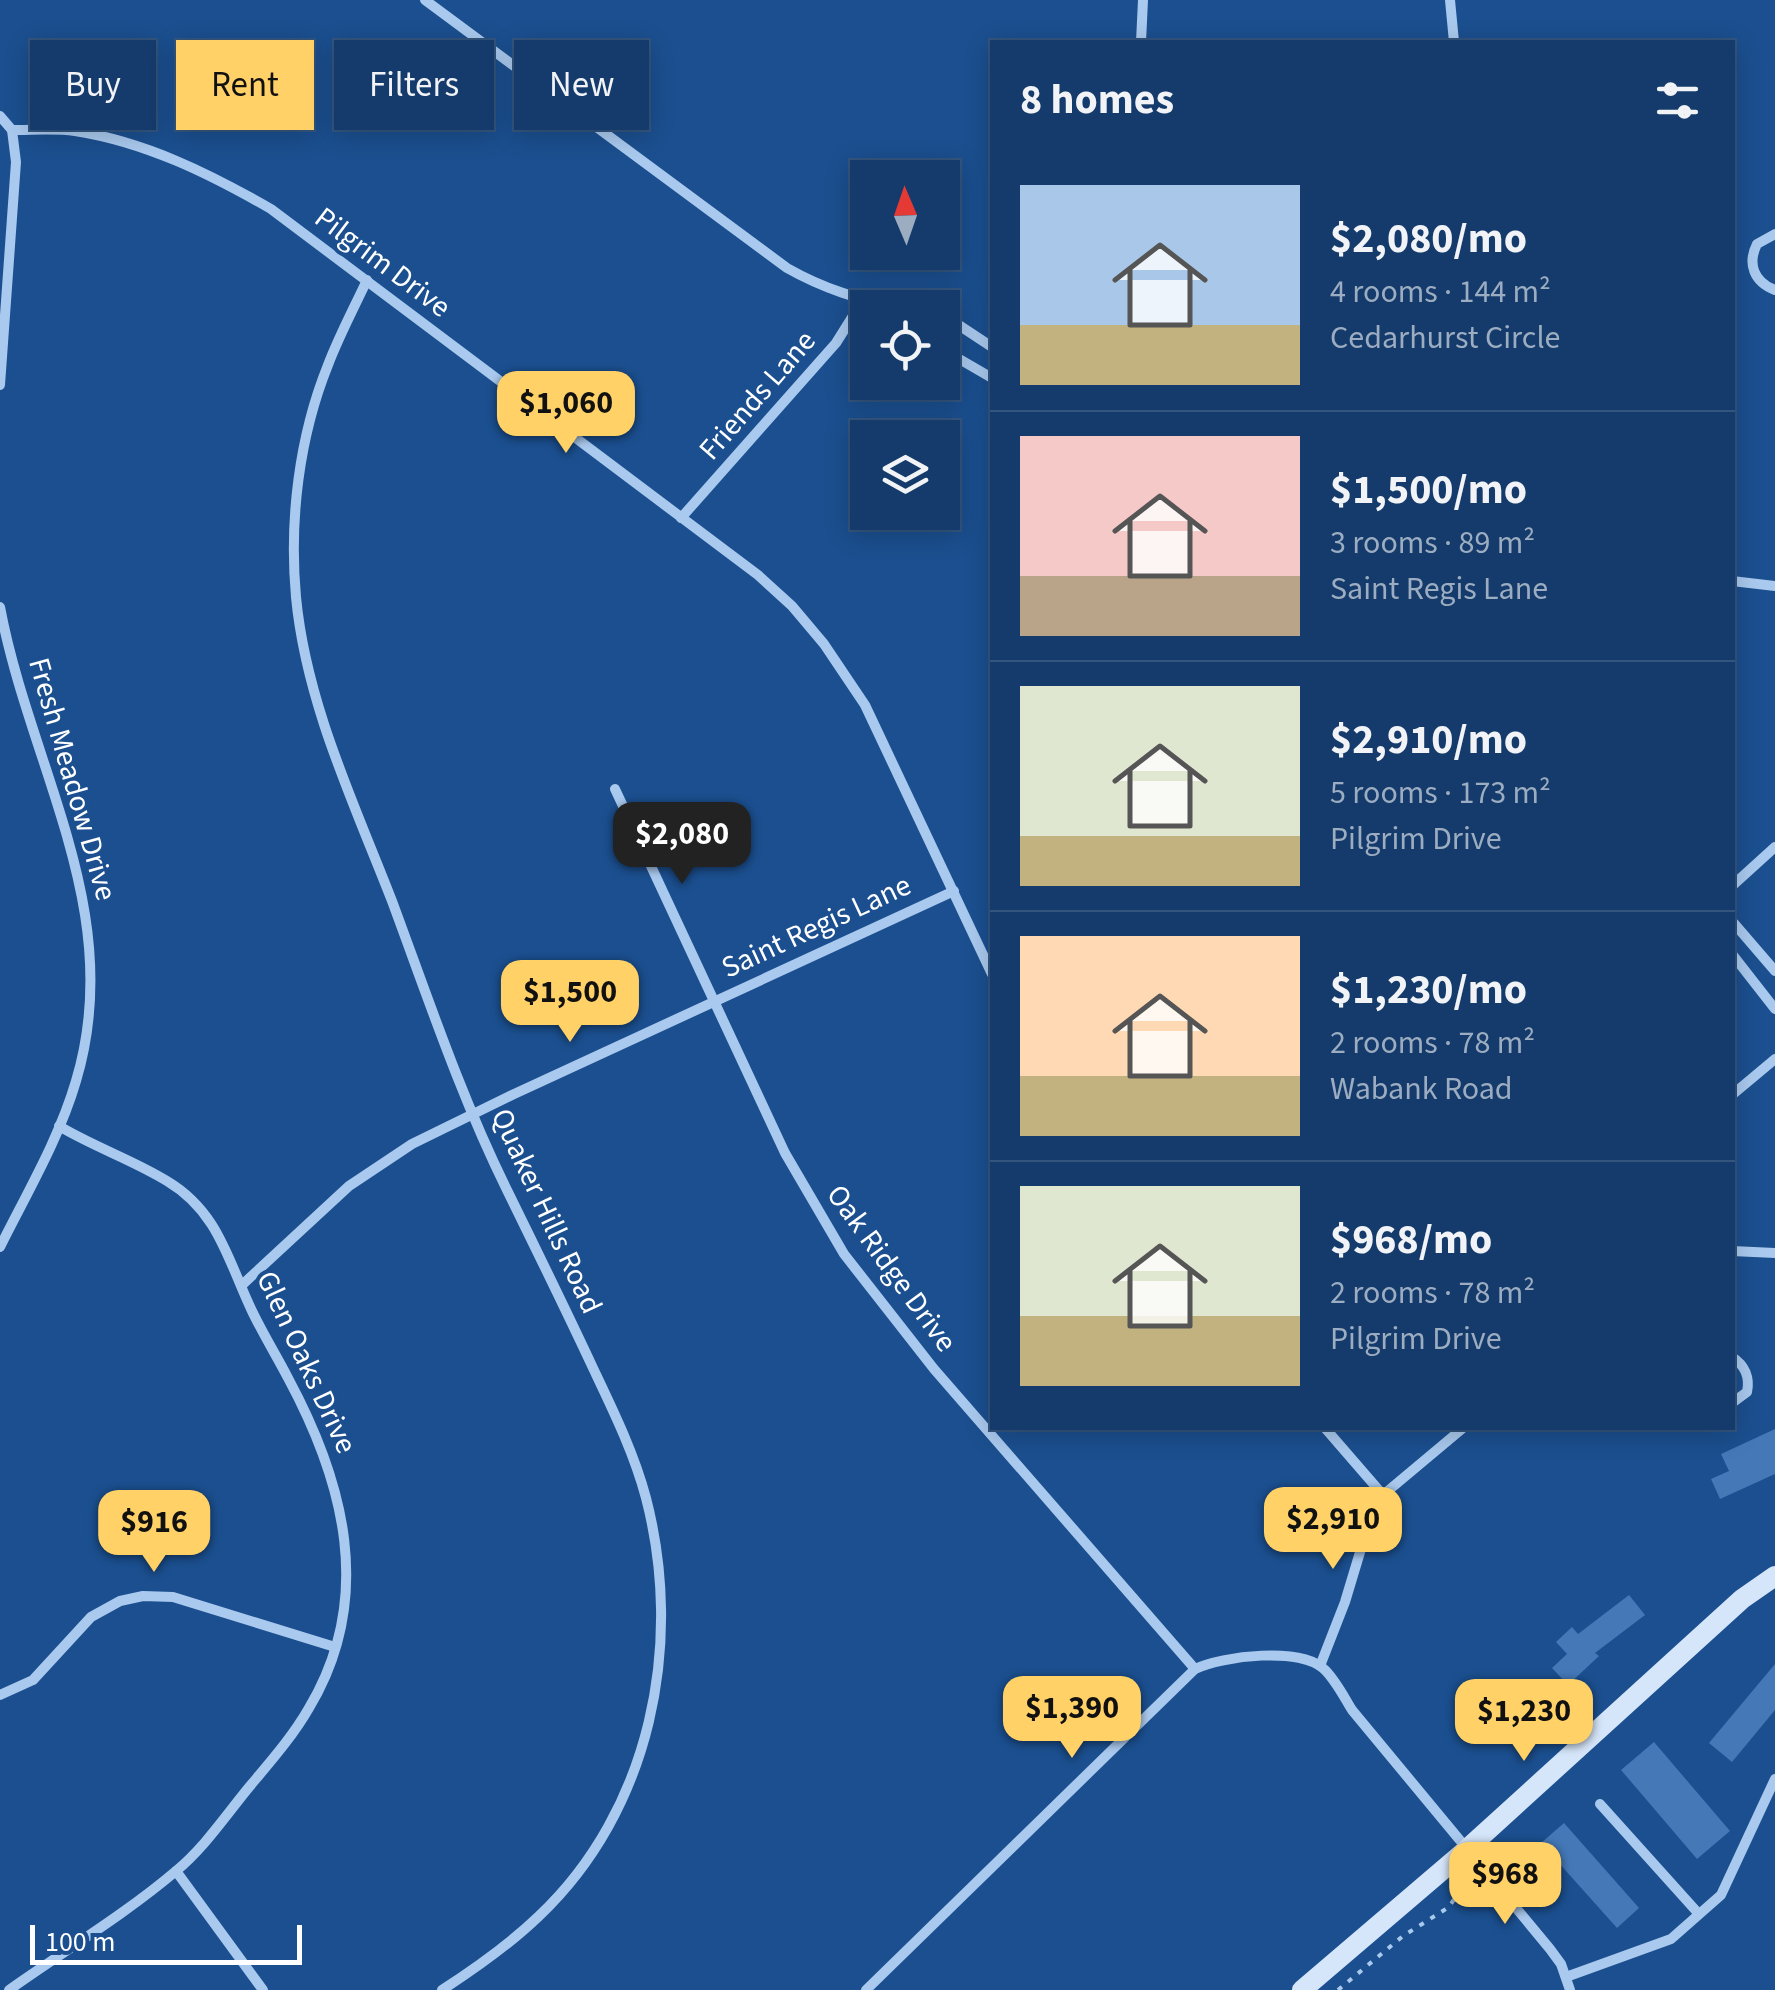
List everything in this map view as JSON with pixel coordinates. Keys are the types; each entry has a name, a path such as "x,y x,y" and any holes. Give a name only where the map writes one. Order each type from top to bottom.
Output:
{"street":[{"path":"425,0 788,268 818,286 850,296"},
{"path":"1141,40 1143,0"},
{"path":"1450,0 1454,40"},
{"path":"0,116 12,130 16,162 0,384"},
{"name":"Pilgrim Drive","path":"12,130 70,130 114,138 188,166 271,210 758,574 792,606 841,665 884,742 990,970"},
{"path":"1775,234 1757,244 1752,262 1758,280 1775,290"},
{"name":"Quaker Hills Road","path":"367,280 327,366 302,461 294,550 298,610 308,669 325,726 472,1114 637,1468 656,1540 662,1584 656,1694 643,1748 622,1800 595,1848 542,1914 480,1966 442,1990"},
{"name":"Friends Lane","path":"681,518 836,343 850,322"},
{"path":"960,326 990,347"},
{"path":"960,359 990,377"},
{"path":"1735,581 1775,586"},
{"name":"Fresh Meadow Drive","path":"0,608 5,651 74,856 89,932 91,985 76,1084 60,1126 0,1246"},
{"name":"Oak Ridge Drive","path":"615,789 785,1152 844,1254 934,1369 1194,1669"},
{"path":"1735,883 1775,847"},
{"name":"Saint Regis Lane","path":"242,1284 348,1186 399,1152 472,1114 954,890"},
{"path":"1735,924 1775,971"},
{"path":"1735,958 1775,1009"},
{"path":"1735,1092 1775,1059"},
{"name":"Glen Oaks Drive","path":"10,1990 176,1871 207,1841 291,1735 310,1707 335,1647 343,1610 347,1546 340,1505 322,1446 220,1237 187,1196 167,1181 90,1145 60,1126"},
{"path":"1735,1251 1775,1253"},
{"path":"1735,1360 1745,1368 1748,1385 1747,1392 1735,1401"},
{"path":"1327,1430 1383,1495"},
{"path":"1320,1666 1345,1602 1370,1519 1383,1495 1461,1430"},
{"path":"1302,1990 1466,1850 1742,1599 1775,1576"},
{"path":"0,1694 34,1680 91,1617 120,1601 143,1596 173,1598 335,1647"},
{"path":"866,1990 1194,1669 1211,1661 1261,1656 1306,1658 1320,1666 1550,1949 1570,1990"},
{"path":"1566,1976 1671,1939 1720,1895 1775,1779"},
{"path":"1600,1804 1698,1913"},
{"path":"176,1871 262,1990"}],"path":[{"path":"1338,1990 1403,1936 1449,1906 1464,1884"}],"building":[{"path":"1775,1429 1775,1474 1720,1499 1711,1479 1729,1471 1721,1454"},
{"path":"1629,1595 1645,1615 1595,1653 1599,1656 1568,1685 1552,1668 1567,1654 1556,1642 1572,1627 1578,1634"},
{"path":"1775,1664 1775,1710 1732,1762 1709,1743"},
{"path":"1654,1742 1730,1831 1697,1859 1621,1770"},
{"path":"1564,1823 1639,1908 1617,1928 1541,1843"}]}
